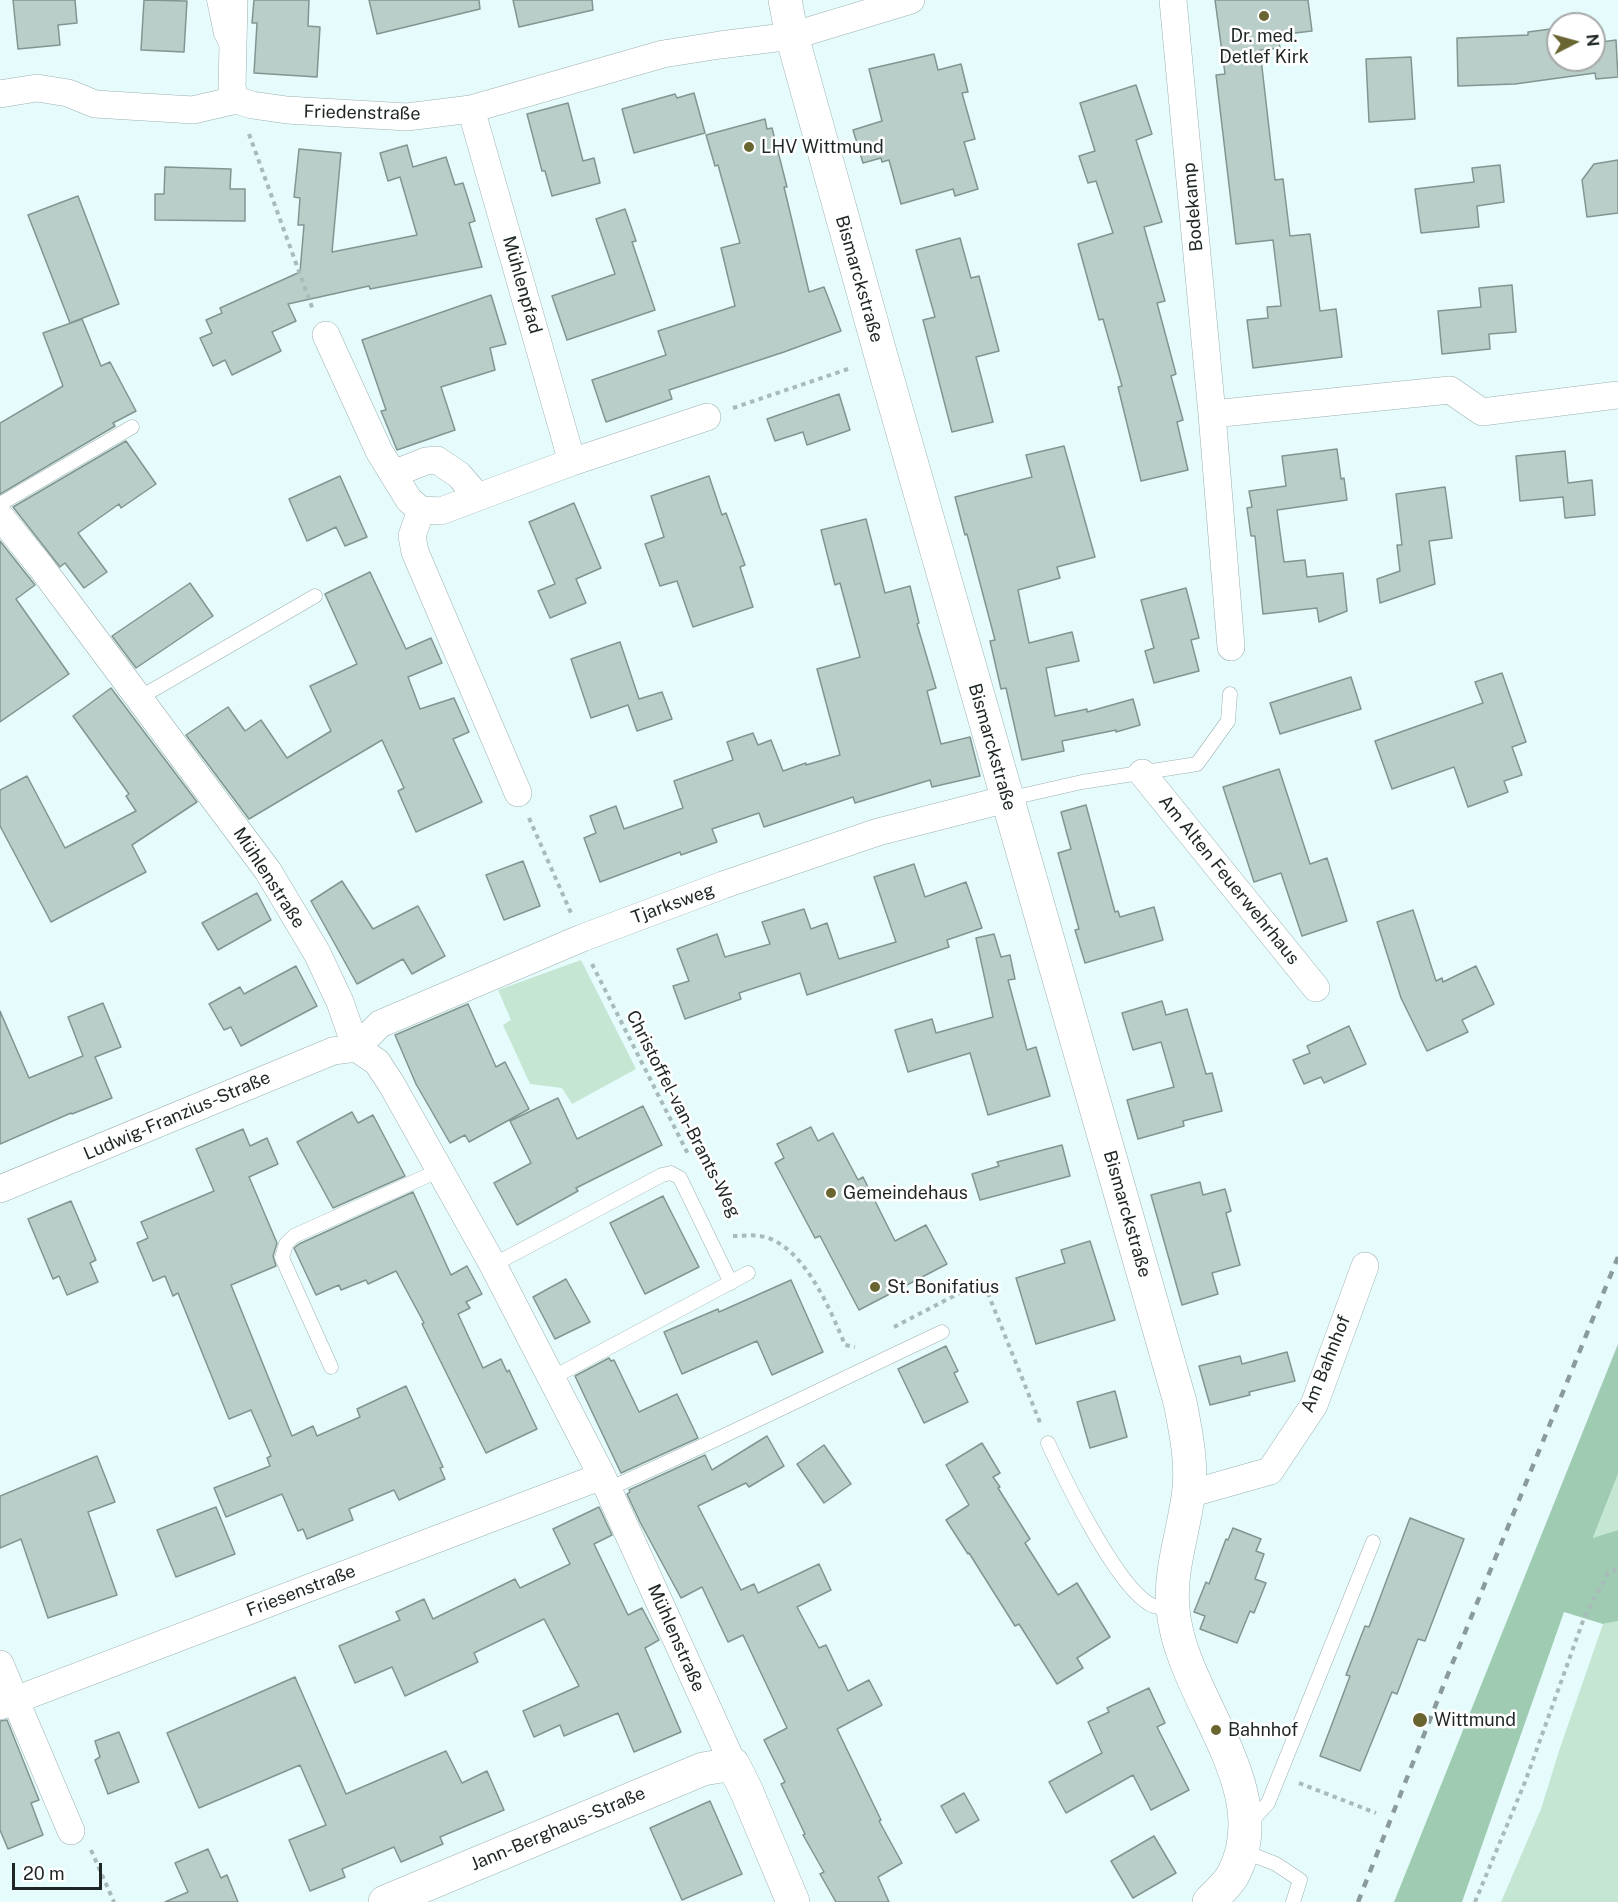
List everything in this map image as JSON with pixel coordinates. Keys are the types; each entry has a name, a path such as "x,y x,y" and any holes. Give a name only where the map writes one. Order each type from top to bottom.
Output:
{"street":[{"path":"234,0 231,55 232,88 236,100"},
{"name":"Bismarckstraße","path":"785,0 792,36 881,356 1180,1402 1189,1448 1188,1494"},
{"name":"Friedenstraße","path":"0,94 37,88 68,93 95,104 193,110 236,100 252,105 287,110 407,117 471,109 663,54 792,36 911,0"},
{"name":"Bodekamp","path":"1173,0 1212,414 1231,647"},
{"name":"Mühlenpfad","path":"471,109 572,462"},
{"path":"326,335 379,451 409,500 421,510 441,511 572,462 707,417"},
{"path":"1212,414 1450,390 1482,412 1618,395"},
{"path":"393,474 426,461 437,460 459,475 478,497"},
{"path":"421,510 412,536 415,552 518,793"},
{"name":"Mühlenstraße","path":"0,516 41,567 268,871 317,953 340,1002 356,1048 377,1062 440,1170 493,1265 605,1483 746,1790 793,1902"},
{"name":"Am Alten Feuerwehrhaus","path":"1142,773 1316,988"},
{"name":"Tjarksweg","path":"356,1048 380,1024 582,938 723,885 878,832 1007,799"},
{"name":"Ludwig-Franzius-Straße","path":"0,1189 333,1051 356,1048"},
{"name":"Am Bahnhof","path":"1188,1494 1270,1471 1314,1405 1365,1266"},
{"name":"Friesenstraße","path":"8,1703 605,1483"},
{"path":"1188,1494 1173,1582 1173,1608 1177,1638 1239,1782 1245,1808 1244,1839 1232,1877 1209,1902"},
{"path":"0,1664 8,1703 71,1831"},
{"name":"Jann-Berghaus-Straße","path":"385,1902 703,1769 733,1764"}],"lane":[{"path":"214,0 221,34 231,55"},
{"path":"0,504 132,427"},
{"path":"139,698 156,686 217,654 315,596"},
{"name":"Am Alten Feuerwehrhaus","path":"1007,799 1082,782 1197,764 1228,721 1230,694"},
{"path":"331,1367 282,1258 286,1244 294,1236 440,1170"},
{"path":"493,1265 662,1175 671,1173 680,1178 731,1283"},
{"path":"552,1378 748,1273"},
{"path":"605,1483 681,1457 762,1416 942,1332"},
{"path":"1048,1443 1064,1478 1096,1536 1124,1579 1139,1595 1154,1606 1173,1608"},
{"path":"1293,1902 1300,1880 1244,1839 1268,1803 1372,1542"}],"path":[{"path":"236,100 316,318 326,335"},
{"path":"707,417 881,356"},
{"name":"Christoffel-van-Brants-Weg","path":"518,793 596,973 693,1165"},
{"name":"Christoffel-van-Brants-Weg","path":"726,1229 733,1236 766,1237 783,1246 807,1271 826,1300 845,1345 854,1348 864,1342"},
{"path":"884,1332 975,1286 982,1285 987,1291 1048,1443"},
{"path":"1475,1902 1525,1782 1584,1618 1608,1573 1618,1569"},
{"path":"1279,1775 1376,1813"},
{"path":"71,1831 90,1848 114,1902"}],"green space":[{"path":"581,960 636,1069 572,1104 562,1088 530,1084 503,1025 511,1020 498,990"},
{"path":"1618,1344 1618,1474 1593,1538 1618,1530 1618,1621 1603,1624 1564,1612 1462,1902 1394,1902"},
{"path":"1618,1474 1618,1530 1593,1539"},
{"path":"1618,1621 1618,1902 1501,1902 1541,1809 1603,1624"}],"building":[{"path":"13,0 75,0 77,23 58,25 60,45 18,49"},
{"path":"144,0 187,1 184,52 141,50"},
{"path":"254,0 309,0 308,26 320,27 317,77 254,73 257,23 252,23"},
{"path":"369,0 479,0 480,9 377,34"},
{"path":"513,0 592,0 593,10 519,27"},
{"path":"1215,0 1308,0 1312,31 1278,35 1280,48 1260,50 1275,180 1283,179 1290,236 1310,234 1320,311 1336,309 1342,357 1253,368 1247,320 1268,318 1267,307 1281,306 1273,240 1236,244 1216,75 1225,74"},
{"path":"1546,30 1546,72 1606,72 1606,41 1616,40 1618,77 1596,79 1595,73 1515,84 1458,86 1457,38 1528,35 1528,32"},
{"path":"934,54 938,70 961,64 968,92 962,93 975,139 964,142 978,189 955,196 953,189 901,204 889,160 882,162 881,158 863,163 853,130 882,121 869,69"},
{"path":"1411,57 1415,119 1369,122 1366,59"},
{"path":"1136,85 1152,134 1136,140 1162,222 1144,227 1165,301 1157,303 1176,374 1171,376 1183,420 1177,422 1188,470 1141,481 1118,387 1122,386 1103,319 1099,320 1078,244 1113,233 1096,181 1088,183 1079,156 1095,151 1080,103"},
{"path":"694,93 705,133 634,153 622,109 675,94 677,98"},
{"path":"568,103 583,161 594,158 600,183 552,196 545,171 542,171 527,114"},
{"path":"765,119 767,129 772,128 809,292 824,287 841,331 669,390 672,399 606,422 592,380 666,355 658,331 735,306 721,248 740,243 718,165 715,166 706,135"},
{"path":"407,145 413,167 446,157 455,185 463,183 475,221 469,223 482,267 370,289 369,286 288,304 296,321 272,332 281,351 232,375 225,360 213,366 200,338 212,333 206,320 222,313 220,308 300,272 304,225 298,225 300,198 294,197 299,149 341,153 332,252 417,235 400,177 388,181 380,153"},
{"path":"1618,160 1618,213 1587,217 1582,180 1594,164"},
{"path":"1500,165 1504,202 1477,206 1479,227 1421,233 1415,189 1474,182 1472,168"},
{"path":"165,167 231,169 230,189 245,189 245,221 155,220 155,194 164,194"},
{"path":"78,196 119,304 70,323 28,215"},
{"path":"625,209 636,241 632,242 655,310 567,340 552,296 615,274 596,219"},
{"path":"960,238 971,278 979,276 999,351 976,357 993,422 952,432 923,320 935,317 916,250"},
{"path":"1512,285 1516,332 1489,334 1490,349 1442,354 1438,311 1481,307 1479,288"},
{"path":"491,295 506,344 490,348 495,370 441,387 455,430 397,450 381,411 386,410 362,340"},
{"path":"82,319 101,366 110,362 136,411 113,423 115,426 0,494 0,423 63,386 43,333"},
{"path":"839,394 850,430 807,445 803,432 775,441 767,419"},
{"path":"126,441 156,484 121,508 119,504 78,533 107,572 84,588 65,563 60,567 13,507"},
{"path":"1064,446 1095,557 1057,567 1060,578 1018,590 1029,643 1072,632 1079,661 1046,668 1055,716 1087,709 1087,712 1133,699 1140,725 1116,732 1116,730 1062,741 1064,751 1022,760 1006,688 1001,689 990,641 995,640 955,497 1032,477 1026,455"},
{"path":"1337,449 1341,479 1344,478 1347,500 1277,510 1284,562 1305,560 1307,577 1343,573 1347,611 1319,622 1317,608 1263,614 1255,536 1251,536 1247,508 1252,507 1249,491 1286,486 1282,456"},
{"path":"1565,451 1568,483 1592,480 1595,515 1565,518 1563,497 1520,501 1516,456"},
{"path":"340,476 367,537 345,546 336,527 307,541 289,499"},
{"path":"709,476 722,515 726,513 745,565 740,567 753,607 693,627 677,581 660,586 645,544 664,537 651,496"},
{"path":"1445,487 1452,538 1429,541 1435,584 1380,603 1377,579 1400,571 1397,545 1402,545 1396,494"},
{"path":"574,503 601,568 576,579 586,603 550,618 538,591 555,584 529,522"},
{"path":"866,519 885,593 910,586 919,623 917,624 936,688 927,691 941,744 970,737 980,776 932,787 930,780 855,803 853,797 764,827 759,813 712,829 717,842 681,855 680,852 600,882 584,838 596,833 590,816 616,806 624,829 683,808 674,781 733,760 727,742 753,733 758,745 771,740 783,771 840,755 817,669 860,657 840,583 835,585 821,530"},
{"path":"0,541 35,585 16,599 69,674 0,722"},
{"path":"370,572 406,649 431,638 442,663 408,677 420,709 454,698 469,732 453,739 482,802 416,832 398,791 404,788 382,740 249,819 186,735 228,707 245,731 261,720 287,758 331,731 310,686 357,664 325,594"},
{"path":"190,583 213,616 136,668 112,636"},
{"path":"1186,588 1199,638 1191,640 1199,671 1154,683 1145,651 1154,648 1141,600"},
{"path":"620,642 639,699 662,692 672,719 637,731 628,705 591,718 571,659"},
{"path":"1502,673 1526,742 1512,747 1522,775 1504,781 1508,792 1468,807 1454,767 1392,789 1375,741 1483,703 1475,682"},
{"path":"1351,677 1361,709 1280,734 1270,703"},
{"path":"111,688 197,802 132,845 146,872 51,922 0,826 0,790 27,776 65,848 136,811 126,796 129,794 73,716"},
{"path":"1279,769 1310,864 1327,858 1347,921 1302,936 1281,873 1254,882 1223,787"},
{"path":"1086,805 1115,912 1118,911 1120,917 1154,907 1163,940 1085,963 1075,930 1079,929 1058,853 1071,849 1061,812"},
{"path":"523,861 540,906 504,920 486,875"},
{"path":"914,864 925,897 966,882 982,928 947,940 949,947 807,995 800,973 739,993 741,999 685,1019 673,986 689,981 677,949 717,934 725,957 770,944 762,922 804,909 811,929 827,923 839,959 896,942 874,877"},
{"path":"342,881 373,929 418,906 445,956 412,974 403,959 357,984 311,901"},
{"path":"257,893 271,920 218,950 202,923"},
{"path":"1413,910 1436,981 1442,978 1443,982 1476,966 1494,1004 1462,1020 1468,1032 1427,1051 1401,998 1377,922"},
{"path":"994,934 1001,957 1010,955 1015,979 1008,980 1027,1050 1036,1047 1050,1096 988,1115 970,1053 908,1072 895,1030 932,1019 936,1033 993,1017 976,938"},
{"path":"296,966 317,1006 241,1046 231,1027 224,1030 209,1004 240,987 244,994"},
{"path":"1162,1001 1166,1015 1187,1009 1206,1074 1212,1073 1222,1111 1183,1121 1184,1126 1138,1139 1127,1100 1174,1087 1161,1042 1133,1050 1122,1013"},
{"path":"103,1003 121,1047 95,1057 112,1098 0,1144 0,1011 29,1078 83,1056 68,1017"},
{"path":"468,1004 496,1067 505,1062 529,1109 469,1142 465,1135 450,1143 416,1084 395,1035"},
{"path":"1349,1026 1366,1064 1324,1083 1321,1077 1304,1084 1293,1060 1310,1053 1307,1046"},
{"path":"558,1098 577,1139 643,1106 662,1145 576,1188 578,1191 517,1225 494,1183 531,1163 510,1121"},
{"path":"352,1112 358,1123 373,1115 405,1176 333,1208 297,1142"},
{"path":"811,1127 818,1141 833,1133 858,1180 863,1177 895,1241 926,1225 947,1264 859,1310 820,1236 815,1238 775,1163 784,1158 777,1144"},
{"path":"243,1129 250,1146 267,1138 278,1164 249,1177 277,1243 273,1256 276,1266 231,1285 292,1436 313,1426 317,1436 360,1417 357,1409 406,1386 443,1467 440,1468 445,1479 399,1500 394,1490 349,1509 353,1520 307,1539 303,1529 298,1531 282,1494 226,1517 214,1488 270,1466 267,1458 271,1456 251,1410 229,1419 178,1293 173,1296 165,1276 153,1281 137,1243 148,1238 141,1222 214,1191 196,1149"},
{"path":"1062,1145 1070,1176 980,1200 972,1174 999,1166 997,1162"},
{"path":"1200,1182 1203,1195 1225,1189 1231,1211 1226,1213 1240,1265 1212,1273 1218,1294 1182,1305 1151,1195"},
{"path":"413,1192 451,1275 467,1266 482,1294 466,1302 470,1308 458,1314 483,1368 501,1359 507,1372 509,1370 537,1429 486,1453 422,1324 424,1323 396,1271 368,1284 366,1280 341,1290 339,1285 316,1295 294,1248"},
{"path":"663,1196 699,1267 645,1294 610,1223"},
{"path":"71,1201 96,1260 90,1263 98,1282 67,1295 59,1276 53,1279 28,1219"},
{"path":"1090,1241 1115,1320 1036,1344 1016,1278 1065,1263 1061,1250"},
{"path":"566,1279 590,1322 555,1339 533,1297"},
{"path":"791,1280 823,1352 772,1375 757,1341 682,1374 664,1332 718,1309 719,1312"},
{"path":"946,1346 958,1371 954,1373 968,1402 924,1423 898,1369"},
{"path":"1287,1352 1295,1381 1249,1392 1250,1395 1210,1405 1199,1366 1240,1356 1242,1364"},
{"path":"609,1358 611,1361 614,1360 639,1412 677,1394 698,1438 621,1473 575,1376"},
{"path":"1115,1391 1127,1437 1090,1448 1077,1402"},
{"path":"767,1436 784,1466 749,1487 746,1483 698,1506 741,1590 754,1584 758,1593 819,1564 831,1590 797,1607 819,1648 826,1645 848,1691 869,1680 882,1705 837,1729 881,1820 879,1821 902,1863 878,1877 889,1902 836,1902 820,1874 824,1872 803,1835 805,1834 781,1784 785,1782 764,1740 787,1728 743,1635 728,1642 702,1587 681,1598 627,1494 629,1490 705,1455 712,1470"},
{"path":"982,1443 1000,1473 993,1477 1000,1487 998,1488 1030,1539 1025,1543 1058,1595 1077,1583 1110,1637 1077,1658 1083,1668 1057,1684 1019,1624 1015,1626 946,1520 969,1505 946,1465"},
{"path":"824,1445 851,1484 824,1503 797,1464"},
{"path":"97,1456 115,1502 88,1512 117,1595 48,1618 21,1539 0,1548 0,1496"},
{"path":"216,1507 235,1554 176,1577 157,1530"},
{"path":"599,1507 612,1535 594,1544 628,1615 642,1608 659,1640 645,1648 681,1732 634,1752 618,1713 564,1736 560,1725 534,1737 523,1711 579,1686 544,1619 474,1653 478,1662 405,1696 392,1667 355,1683 339,1646 400,1620 396,1612 424,1599 433,1619 515,1579 520,1588 570,1564 553,1529"},
{"path":"1410,1518 1464,1539 1425,1641 1418,1639 1397,1694 1392,1692 1360,1771 1320,1756 1350,1676 1346,1675 1365,1626 1369,1627"},
{"path":"1233,1528 1261,1539 1256,1551 1264,1554 1255,1579 1266,1583 1254,1613 1250,1611 1237,1643 1200,1629 1205,1616 1194,1612 1206,1582 1209,1584 1226,1539 1228,1540"},
{"path":"295,1677 346,1794 446,1751 462,1783 487,1771 504,1810 440,1837 443,1844 401,1862 394,1847 342,1869 345,1877 310,1891 289,1840 326,1825 300,1765 199,1808 167,1733"},
{"path":"1149,1688 1165,1723 1157,1727 1189,1790 1151,1810 1133,1775 1066,1813 1049,1782 1102,1753 1088,1722 1109,1712 1107,1708"},
{"path":"7,1720 39,1800 31,1803 43,1835 8,1849 0,1830 0,1721"},
{"path":"119,1732 139,1782 108,1794 95,1760 100,1757 95,1741"},
{"path":"964,1793 979,1820 956,1833 941,1806"},
{"path":"710,1801 742,1874 682,1900 650,1828"},
{"path":"1154,1836 1176,1873 1133,1898 1111,1861"},
{"path":"208,1849 221,1878 227,1875 238,1902 165,1902 188,1892 175,1863"}],"railway":[{"path":"1358,1902 1618,1257"}],"place":[{"name":"Dr. med. Detlef Kirk","path":"1264,16"},
{"name":"LHV Wittmund","path":"749,147"},
{"name":"Gemeindehaus","path":"831,1193"},
{"name":"St. Bonifatius","path":"875,1287"},
{"name":"Wittmund","path":"1420,1720"},
{"name":"Bahnhof","path":"1216,1730"}]}
